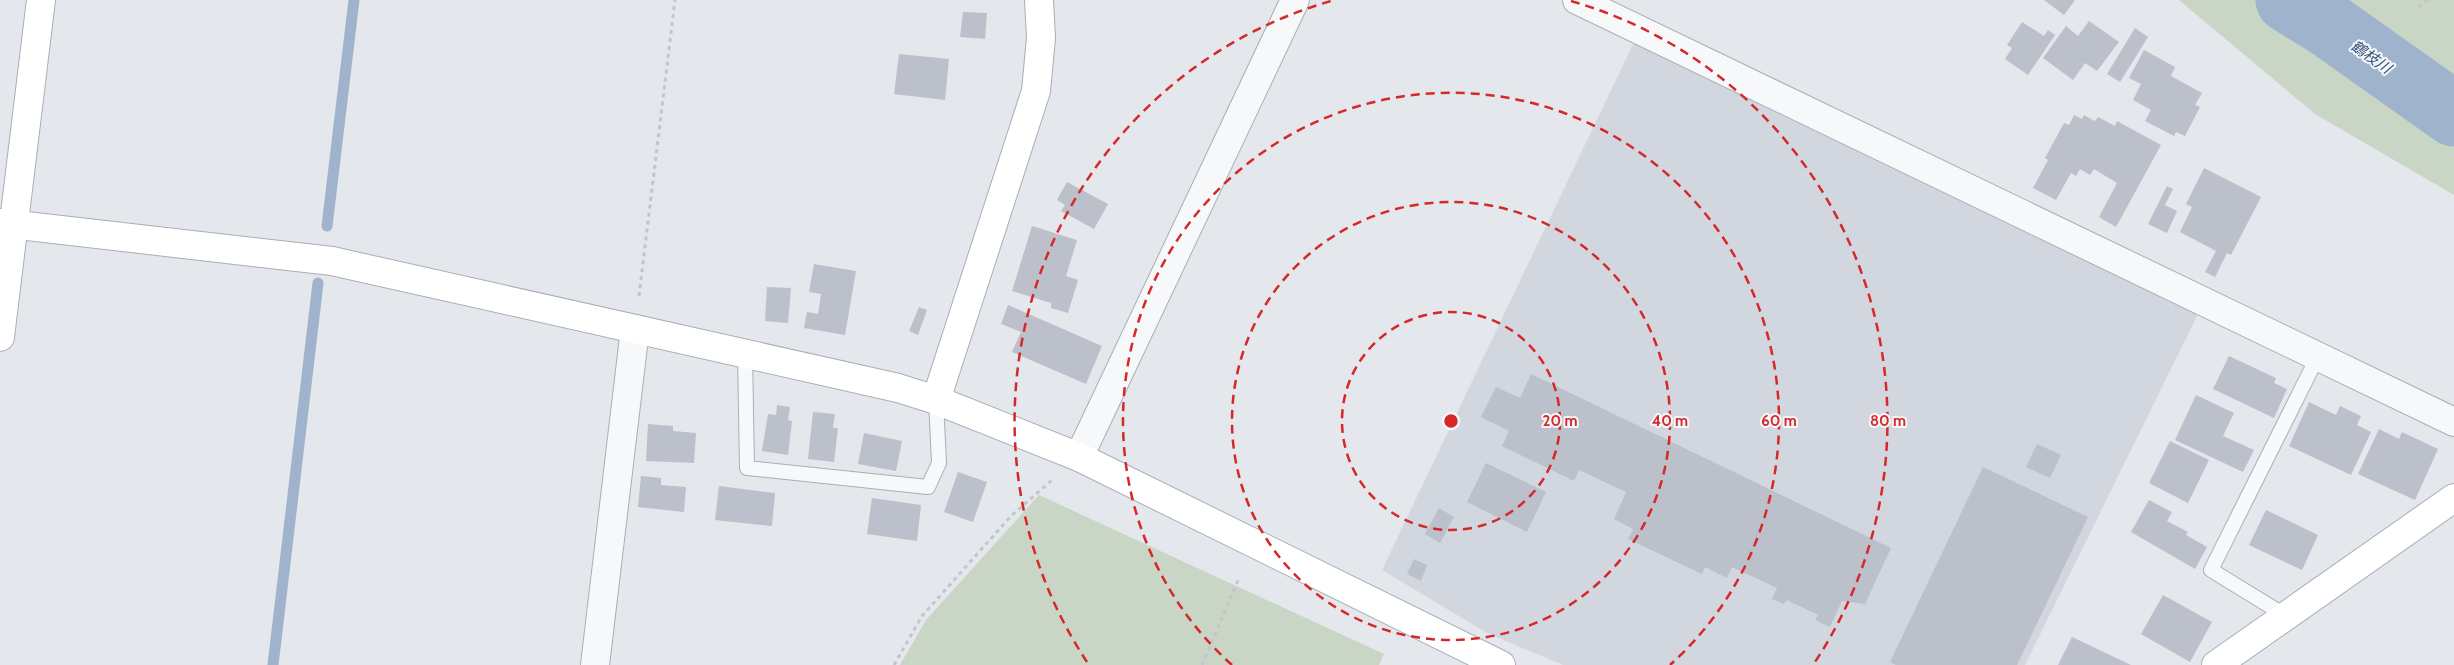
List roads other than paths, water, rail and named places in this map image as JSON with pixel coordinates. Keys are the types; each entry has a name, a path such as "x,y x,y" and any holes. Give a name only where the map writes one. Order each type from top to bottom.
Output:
{"street":[{"path":"0,337 6,223 41,0"},
{"path":"936,400 1036,91 1042,38 1039,0"},
{"path":"1079,457 1295,0"},
{"path":"1576,0 2454,422"},
{"path":"6,223 332,261 898,388 936,400 1079,457 1501,665"},
{"path":"596,665 634,329"},
{"path":"2216,665 2454,498"}],"lane":[{"path":"745,354 747,468 928,487 939,463 936,400"},
{"path":"2286,616 2212,570 2318,356"}],"waterway":[{"path":"327,226 354,0"},
{"name":"鶴枝川","path":"2288,0 2327,24 2454,114"},
{"path":"273,665 318,283"}]}
